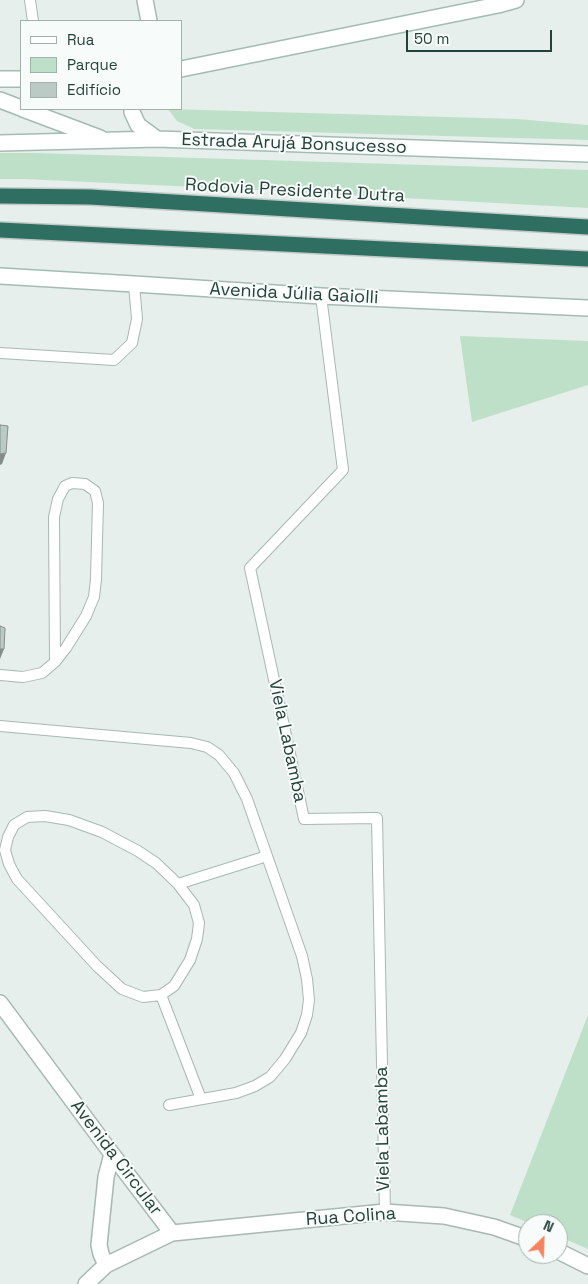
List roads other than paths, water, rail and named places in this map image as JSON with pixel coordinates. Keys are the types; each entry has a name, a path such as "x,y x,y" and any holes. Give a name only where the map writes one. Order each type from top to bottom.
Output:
{"highway":[{"name":"Rodovia Presidente Dutra","path":"0,196 90,197 588,227"},
{"path":"0,230 588,259"}],"street":[{"path":"145,0 148,20"},
{"path":"182,69 516,0"},
{"path":"0,79 20,79"},
{"path":"0,100 20,107"},
{"path":"27,110 108,141"},
{"path":"132,110 138,125 157,139"},
{"name":"Estrada Arujá Bonsucesso","path":"0,143 157,139 588,154"},
{"name":"Avenida Júlia Gaiolli","path":"0,276 321,296 588,308"},
{"name":"Avenida Circular","path":"0,1003 172,1233 106,1264 86,1284"},
{"path":"106,1264 99,1245 106,1177 112,1154"},
{"name":"Rua Colina","path":"172,1233 385,1212 444,1216 494,1227 518,1235"},
{"path":"568,1256 588,1266"}],"lane":[{"path":"30,0 33,20"},
{"path":"0,353 114,360 132,343 137,319 134,284"},
{"name":"Viela Labamba","path":"321,296 343,470 250,568 304,819 377,818 385,1212"},
{"path":"0,675 23,677 42,673 55,662 66,648 86,616 94,597 96,579 98,503 94,490 85,484 72,483 65,486 58,499 54,516 55,662"},
{"path":"0,726 191,743 207,747 219,755 234,773 247,799 302,956 308,979 309,1000 307,1015 301,1033 285,1059 270,1077 236,1094 169,1104"},
{"path":"45,816 69,820 102,832 138,851 156,862 178,884 194,905 199,923 197,939 190,960 174,986 162,995 143,997 122,989 97,966 16,879 5,850 8,837 14,825 27,817 45,816"},
{"path":"178,884 267,856"},
{"path":"162,995 201,1099"}]}
